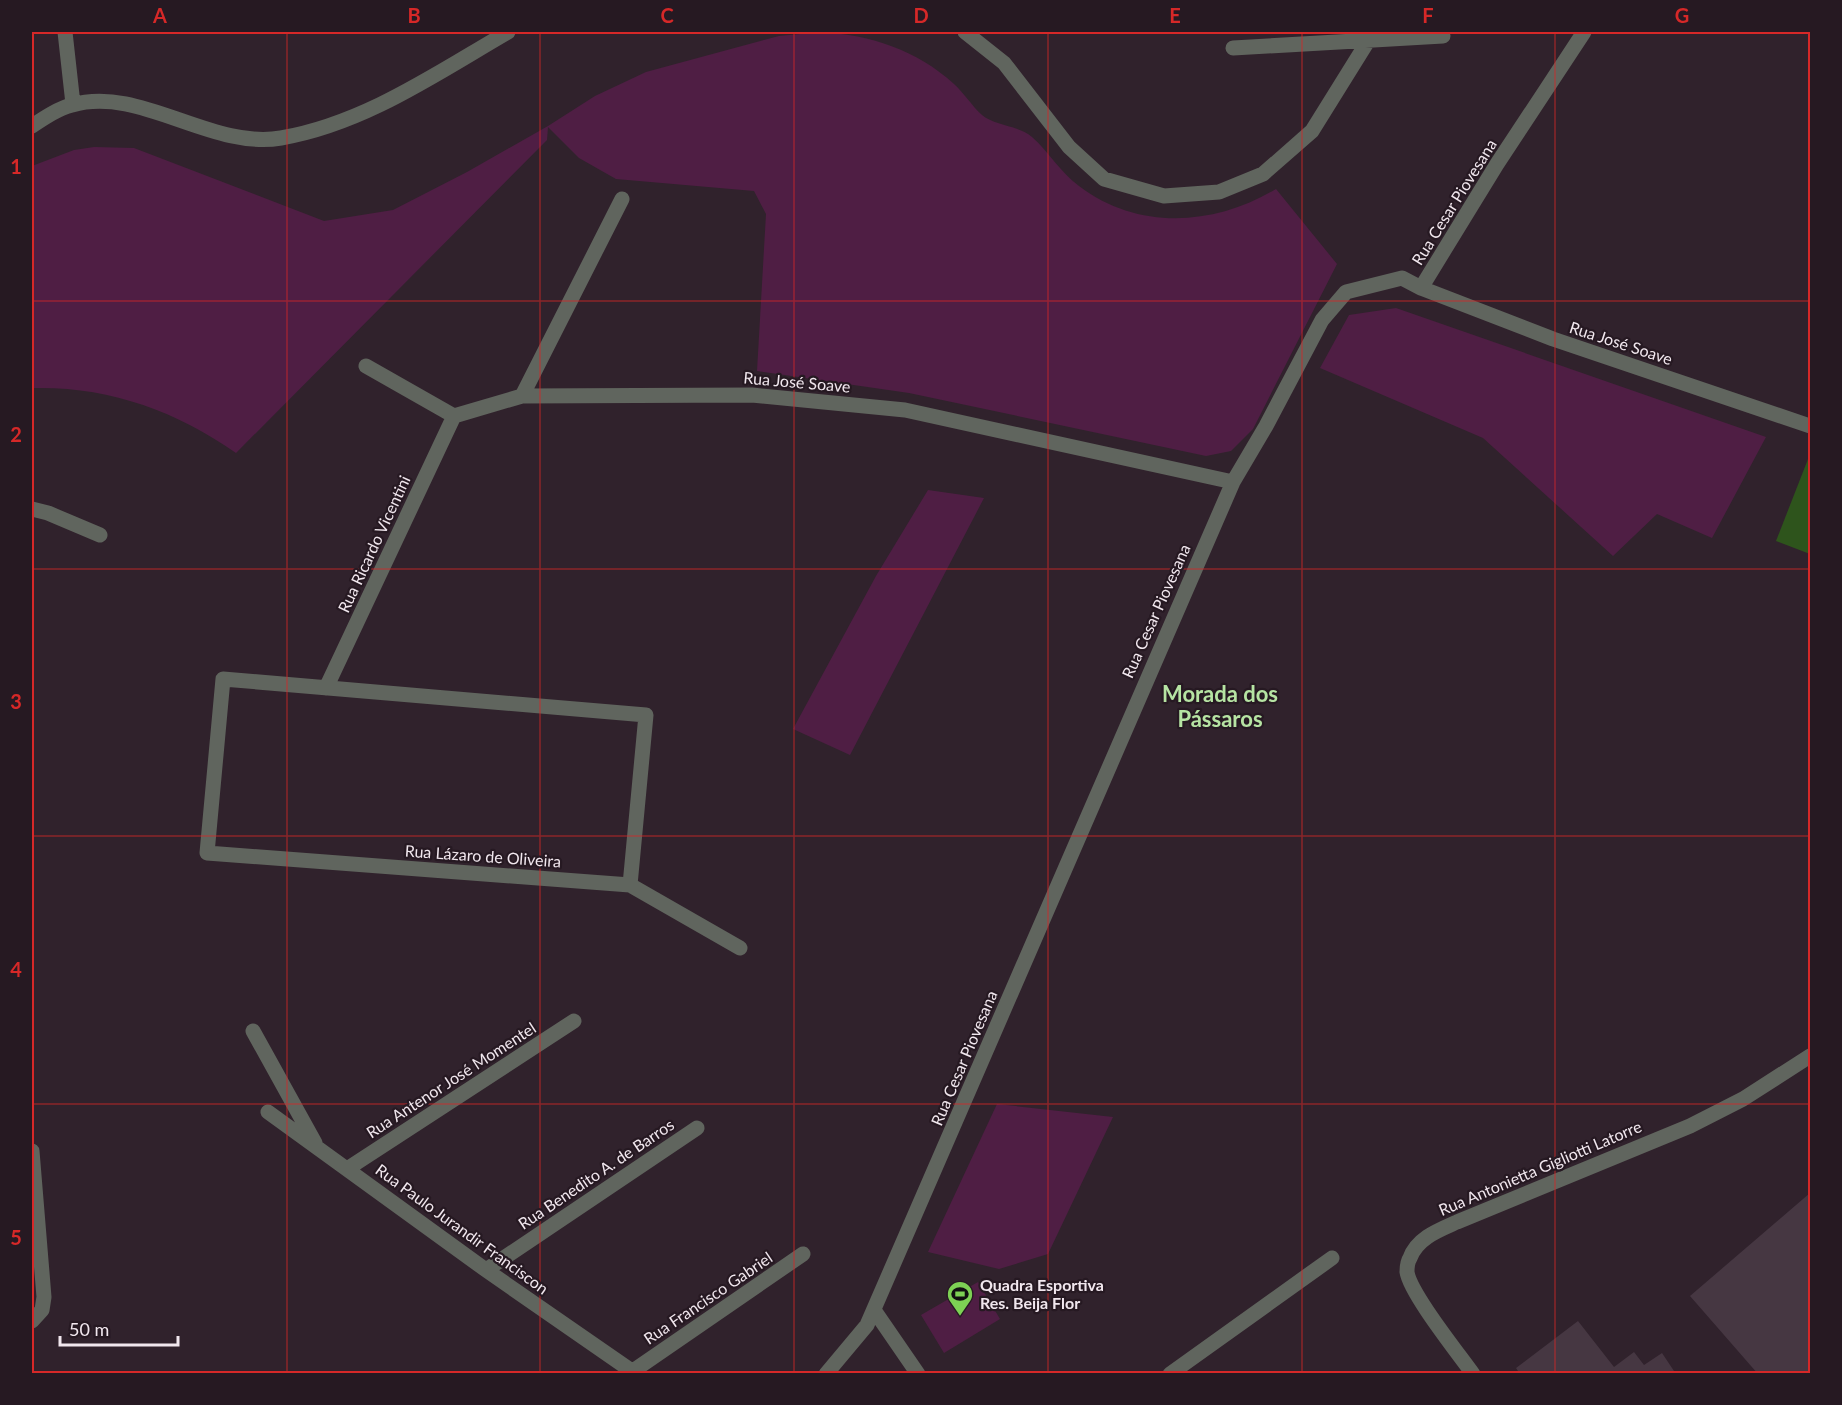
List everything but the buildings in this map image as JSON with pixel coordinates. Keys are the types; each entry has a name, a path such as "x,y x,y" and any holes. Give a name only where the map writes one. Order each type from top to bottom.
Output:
{"street":[{"path":"65,32 73,104"},
{"path":"32,126 73,104 98,102 129,105 172,116 206,131 244,139 280,139 369,110 424,81 507,32"},
{"path":"965,32 1004,63 1069,147 1104,179 1164,196 1219,192 1263,174 1312,131 1368,41"},
{"name":"Rua Cesar Piovesana","path":"826,1374 867,1325 1233,482 1266,426 1322,320 1346,292 1402,278 1421,288 1497,164 1584,32"},
{"path":"1233,48 1443,36"},
{"path":"522,396 622,200"},
{"name":"Rua José Soave","path":"1421,288 1553,339 1810,426"},
{"path":"366,366 454,416"},
{"name":"Rua José Soave","path":"454,416 522,396 752,395 905,410 1233,482"},
{"name":"Rua Ricardo Vicentini","path":"326,688 454,416"},
{"path":"32,509 48,513 100,535"},
{"name":"Rua Lázaro de Oliveira","path":"326,688 223,679 207,853 630,885 740,948"},
{"path":"326,688 646,715 630,885"},
{"name":"Rua Antenor José Momentel","path":"347,1169 574,1022"},
{"path":"253,1031 318,1148"},
{"name":"Rua Antonietta Gigliotti Latorre","path":"1473,1374 1415,1290 1407,1272 1410,1258 1417,1245 1432,1233 1457,1222 1690,1126 1743,1099 1810,1056"},
{"name":"Rua Paulo Jurandir Franciscon","path":"268,1112 486,1270 634,1372"},
{"name":"Rua Benedito A. de Barros","path":"486,1270 697,1128"},
{"path":"32,1151 44,1298 42,1310 32,1321"},
{"name":"Rua Francisco Gabriel","path":"634,1372 803,1254"},
{"path":"1170,1374 1332,1258"},
{"path":"874,1310 918,1374"}],"shaded area":[{"path":"821,32 875,41 909,53 925,62 954,84 987,119 1026,133 1079,186 1102,201 1126,211 1177,218 1202,216 1228,210 1276,189 1337,264 1253,429 1231,451 1206,456 909,393 757,371 766,214 754,191 616,179 579,158 548,127 547,140 236,453 189,424 139,404 87,391 32,388 32,166 74,150 94,147 134,148 324,221 393,210 467,172 548,126 595,96 646,72 779,36"},
{"path":"1396,308 1766,437 1712,538 1657,514 1613,556 1483,438 1320,368 1349,315"},
{"path":"1810,454 1810,554 1776,541"},
{"path":"928,490 984,498 850,755 793,729 876,576"},
{"path":"997,1104 1113,1117 1048,1254 999,1269 928,1252"},
{"name":"Quadra Esportiva Res. Beija Flor","path":"978,1282 1000,1319 944,1353 921,1315"}],"place":[{"name":"Quadra Esportiva Res. Beija Flor","path":"960,1317"}],"district":[{"name":"Morada dos Pássaros","path":"1220,706"}]}
